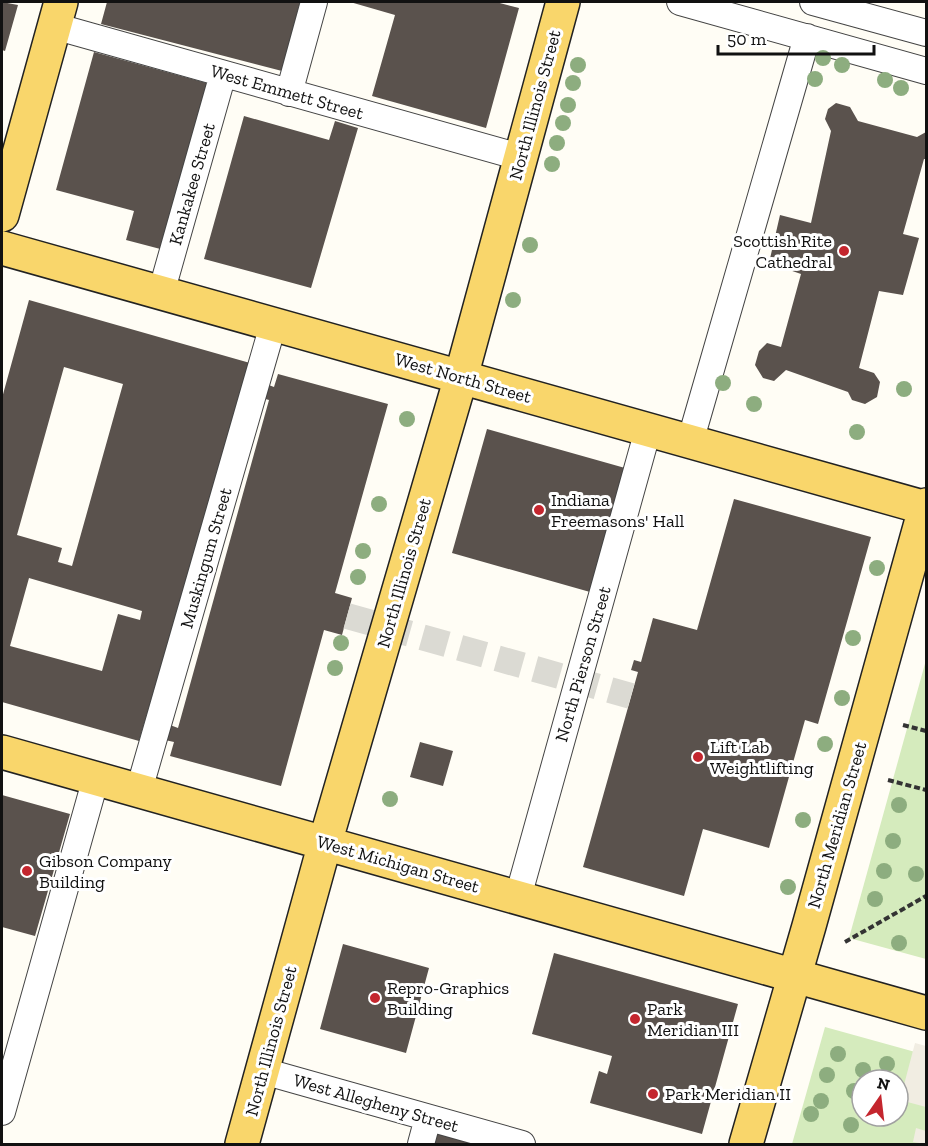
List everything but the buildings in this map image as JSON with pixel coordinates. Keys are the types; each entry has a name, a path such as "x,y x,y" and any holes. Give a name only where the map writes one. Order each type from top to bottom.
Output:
{"main road":[{"name":"North Illinois Street","path":"242,1144 264,1071 325,843 461,377 563,2"},
{"path":"2,215 57,14"},
{"name":"West North Street","path":"2,248 926,507"},
{"name":"North Meridian Street","path":"746,1144 926,507"},
{"name":"West Michigan Street","path":"2,752 927,1013"}],"street":[{"path":"289,93 314,2"},
{"path":"680,2 927,71"},
{"path":"814,2 927,33"},
{"name":"West Emmett Street","path":"57,14 223,74 520,158"},
{"path":"690,442 807,37"},
{"name":"Kankakee Street","path":"161,293 223,74"},
{"name":"Muskingum Street","path":"139,790 273,325"},
{"name":"North Pierson Street","path":"518,897 648,430"},
{"path":"2,1112 96,778"},
{"name":"West Allegheny Street","path":"264,1071 428,1118 495,1141 522,1144"},
{"path":"421,1144 428,1118"}],"path":[{"path":"903,725 927,731"},
{"path":"888,780 927,790"},
{"path":"845,942 927,896"}],"green space":[{"path":"926,660 926,959 849,938"},
{"path":"825,1027 926,1055 926,1144 792,1144"}],"shaded area":[{"path":"915,1043 926,1046 926,1107 910,1103 908,1068"},
{"path":"916,1128 926,1131 926,1144 913,1142"}],"tunnel":[{"path":"347,616 631,696"}],"place":[{"name":"Scottish Rite Cathedral","path":"844,251"},
{"name":"Indiana Freemasons' Hall","path":"539,510"},
{"name":"Lift Lab Weightlifting","path":"698,757"},
{"name":"Gibson Company Building","path":"27,871"},
{"name":"Repro-Graphics Building","path":"375,998"},
{"name":"Park Meridian III","path":"635,1019"},
{"name":"Park Meridian II","path":"653,1094"}]}
